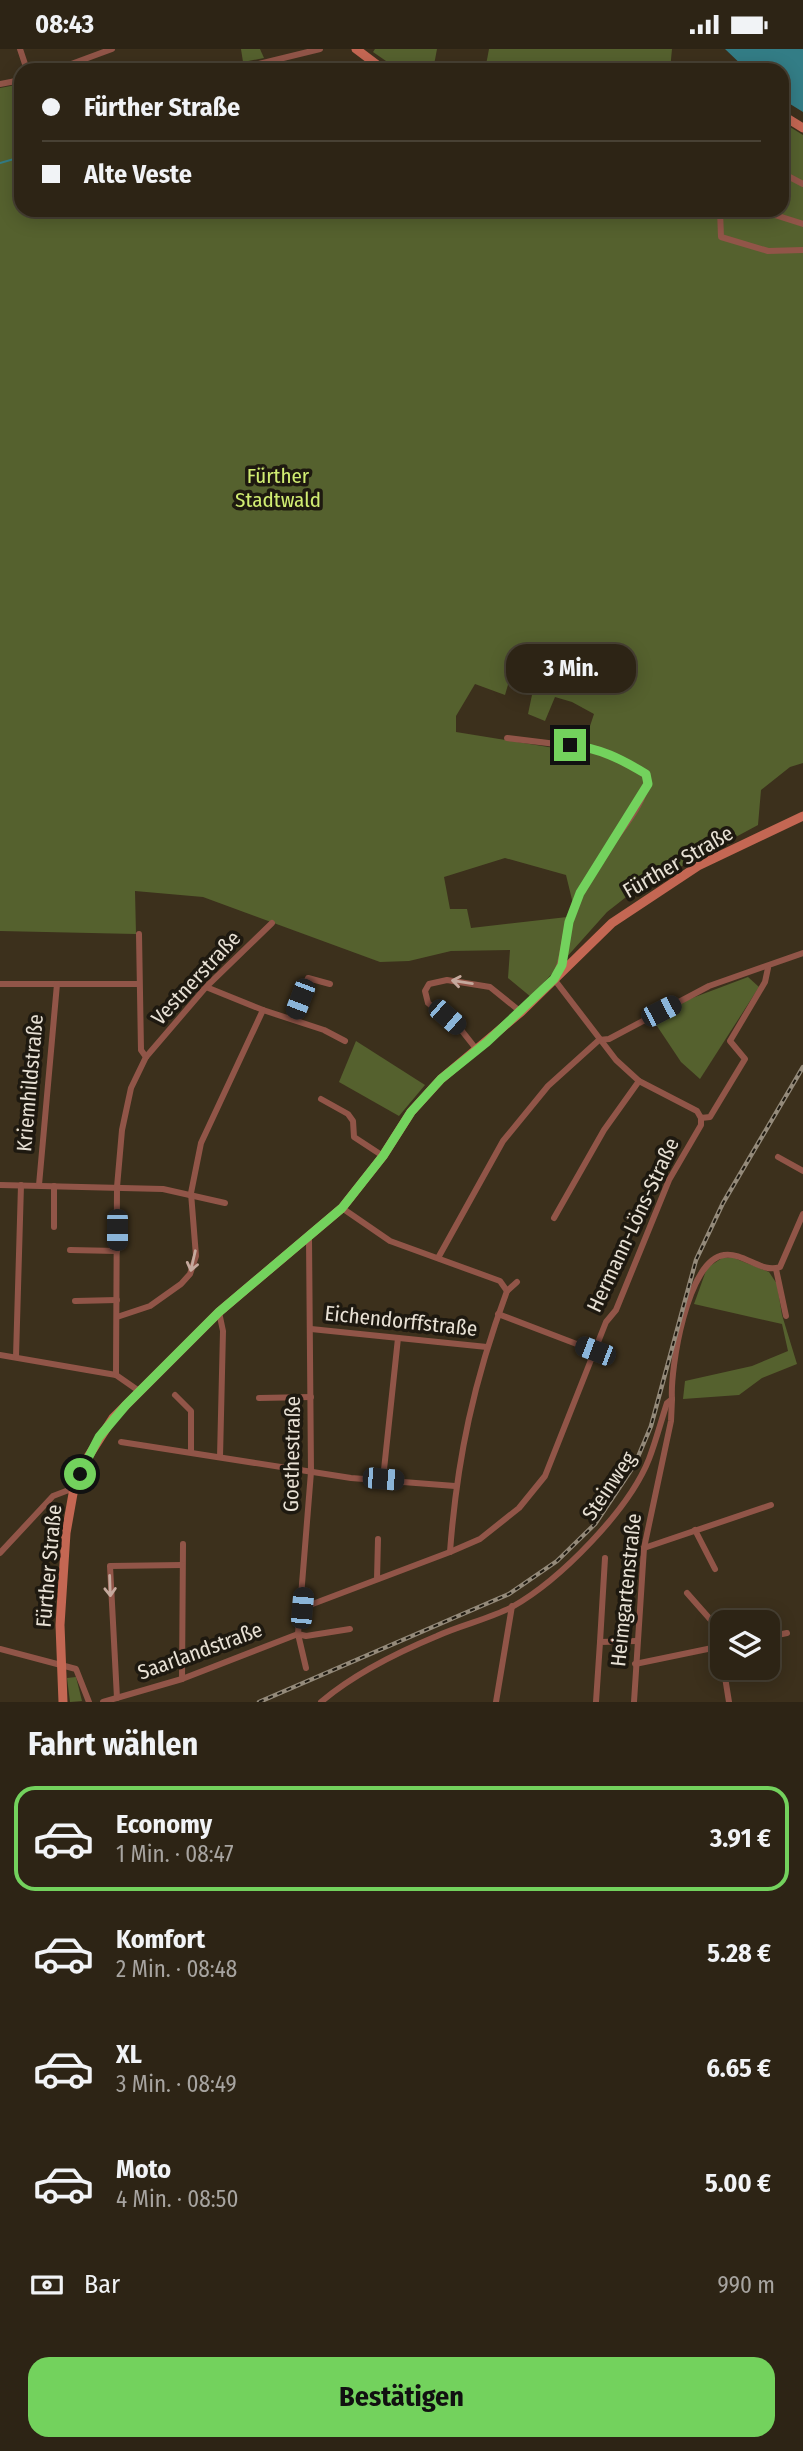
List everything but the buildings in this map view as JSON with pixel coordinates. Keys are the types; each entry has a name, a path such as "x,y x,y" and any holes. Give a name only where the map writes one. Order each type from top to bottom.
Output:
{"main road":[{"path":"356,49 375,63"},
{"name":"Fürther Straße","path":"63,1702 62,1586 66,1533 74,1488 99,1437 139,1391 219,1312 342,1208 383,1156 411,1112 441,1079 521,1012 612,923 654,892 698,866 803,816"}],"street":[{"path":"80,49 84,59"},
{"path":"73,63 112,49"},
{"path":"263,63 320,49"},
{"path":"720,217 721,237 768,251 803,250"},
{"path":"781,217 803,224"},
{"path":"507,738 597,749 646,774 648,784 580,893 569,922 562,965 554,979 599,1040 639,1081 697,1111 701,1118 710,1117 745,1059 730,1041 765,982 768,968"},
{"name":"Vestnerstraße","path":"116,1375 117,1187 122,1130 131,1088 146,1057 206,987 272,923"},
{"name":"Vestnerstraße","path":"139,934 141,1050 146,1057"},
{"path":"438,1258 503,1141 548,1086 599,1040 609,1039 709,986 768,968 803,953"},
{"path":"292,1019 307,978 330,984"},
{"path":"477,1050 462,1031 428,1003 424,995 429,983 447,980 491,987 521,1012"},
{"path":"0,983 139,984"},
{"name":"Kriemhildstraße","path":"38,1185 57,984"},
{"path":"206,987 324,1030 345,1041"},
{"path":"117,1317 150,1305 181,1285 190,1274 196,1256 191,1193 201,1143 263,1010"},
{"path":"554,1218 604,1130 639,1081"},
{"path":"321,1099 348,1114 353,1121 354,1137 383,1156"},
{"name":"Hermann-Löns-Straße","path":"302,1608 480,1539 519,1508 545,1476 606,1322 616,1310 669,1180 701,1125 701,1118"},
{"path":"778,1157 803,1171"},
{"path":"0,1185 117,1187 191,1193 225,1203"},
{"path":"16,1357 21,1185"},
{"path":"54,1186 54,1227"},
{"path":"342,1208 390,1241 500,1281 507,1291"},
{"path":"786,1315 778,1268 803,1214"},
{"name":"Goethestraße","path":"306,1668 298,1634 311,1472 309,1238"},
{"path":"70,1250 117,1251"},
{"name":"Steinweg","path":"321,1702 348,1681 380,1663 437,1636 512,1607 568,1564 610,1522 649,1461 667,1403 671,1399 670,1383 676,1352 691,1296 704,1266 722,1255 735,1255 778,1268"},
{"path":"450,1552 455,1486 474,1388 507,1291 517,1282"},
{"path":"75,1301 117,1300"},
{"path":"219,1312 223,1331 220,1457"},
{"path":"498,1314 595,1351"},
{"name":"Eichendorffstraße","path":"311,1329 487,1347"},
{"path":"383,1479 398,1338"},
{"path":"0,1355 116,1375 139,1391"},
{"path":"175,1395 191,1411 191,1452"},
{"path":"259,1398 311,1397"},
{"name":"Heimgartenstraße","path":"634,1702 644,1548 659,1465 671,1421 671,1399"},
{"path":"121,1442 311,1472 455,1486"},
{"path":"649,1461 659,1465"},
{"path":"0,1553 53,1496 74,1488"},
{"path":"644,1548 771,1505"},
{"path":"695,1530 715,1569"},
{"path":"377,1579 378,1539"},
{"path":"182,1679 183,1544"},
{"path":"596,1702 605,1558"},
{"path":"117,1698 110,1566 182,1565"},
{"path":"687,1593 710,1618"},
{"path":"496,1702 512,1607"},
{"name":"Saarlandstraße","path":"103,1702 182,1679 298,1634 306,1636 350,1629"},
{"path":"780,1634 787,1633"},
{"path":"600,1642 636,1641"},
{"path":"635,1664 710,1648"},
{"path":"0,1649 61,1663 79,1671 89,1702"},
{"path":"726,1680 729,1702"}],"green space":[{"path":"241,49 260,49 264,58 243,62"},
{"path":"375,49 437,49 434,63 389,63 373,52"},
{"path":"489,49 672,49 671,63 486,63"},
{"name":"Fürther Stadtwald","path":"14,85 14,217 789,217 789,126 803,135 803,763 790,767 761,790 758,825 630,894 607,912 531,997 508,978 510,950 451,951 409,961 380,962 203,897 135,891 136,934 0,931 0,88","holes":["514,664 537,671 528,714 545,721 555,697 572,702 594,714 587,735 567,750 456,732 456,716 475,684 505,695","505,858 566,875 576,916 471,928 467,909 450,909 444,877"]},
{"path":"748,977 759,987 700,1079 681,1062 653,1020 687,1000"},
{"path":"356,1041 425,1085 399,1116 339,1082"},
{"path":"722,1258 734,1258 769,1272 777,1284 782,1315 797,1364 762,1378 739,1395 683,1399 685,1381 752,1366 788,1351 782,1324 694,1304 707,1268"},
{"path":"76,1677 82,1701 70,1702 67,1678"}],"water":[{"path":"725,49 803,49 803,112 789,103 789,63 740,63"}],"waterway":[{"path":"0,163 14,159"}],"railway":[{"path":"259,1702 509,1594 557,1561 595,1524 635,1464 651,1426 696,1260 723,1203 803,1067"}],"route":[{"path":"80,1474 86,1459 113,1418 219,1312 342,1208 383,1156 411,1112 441,1079 521,1012 554,979 562,965 569,922 580,893 596,864 646,793 648,784 646,774 616,756 597,749 570,745"}]}
